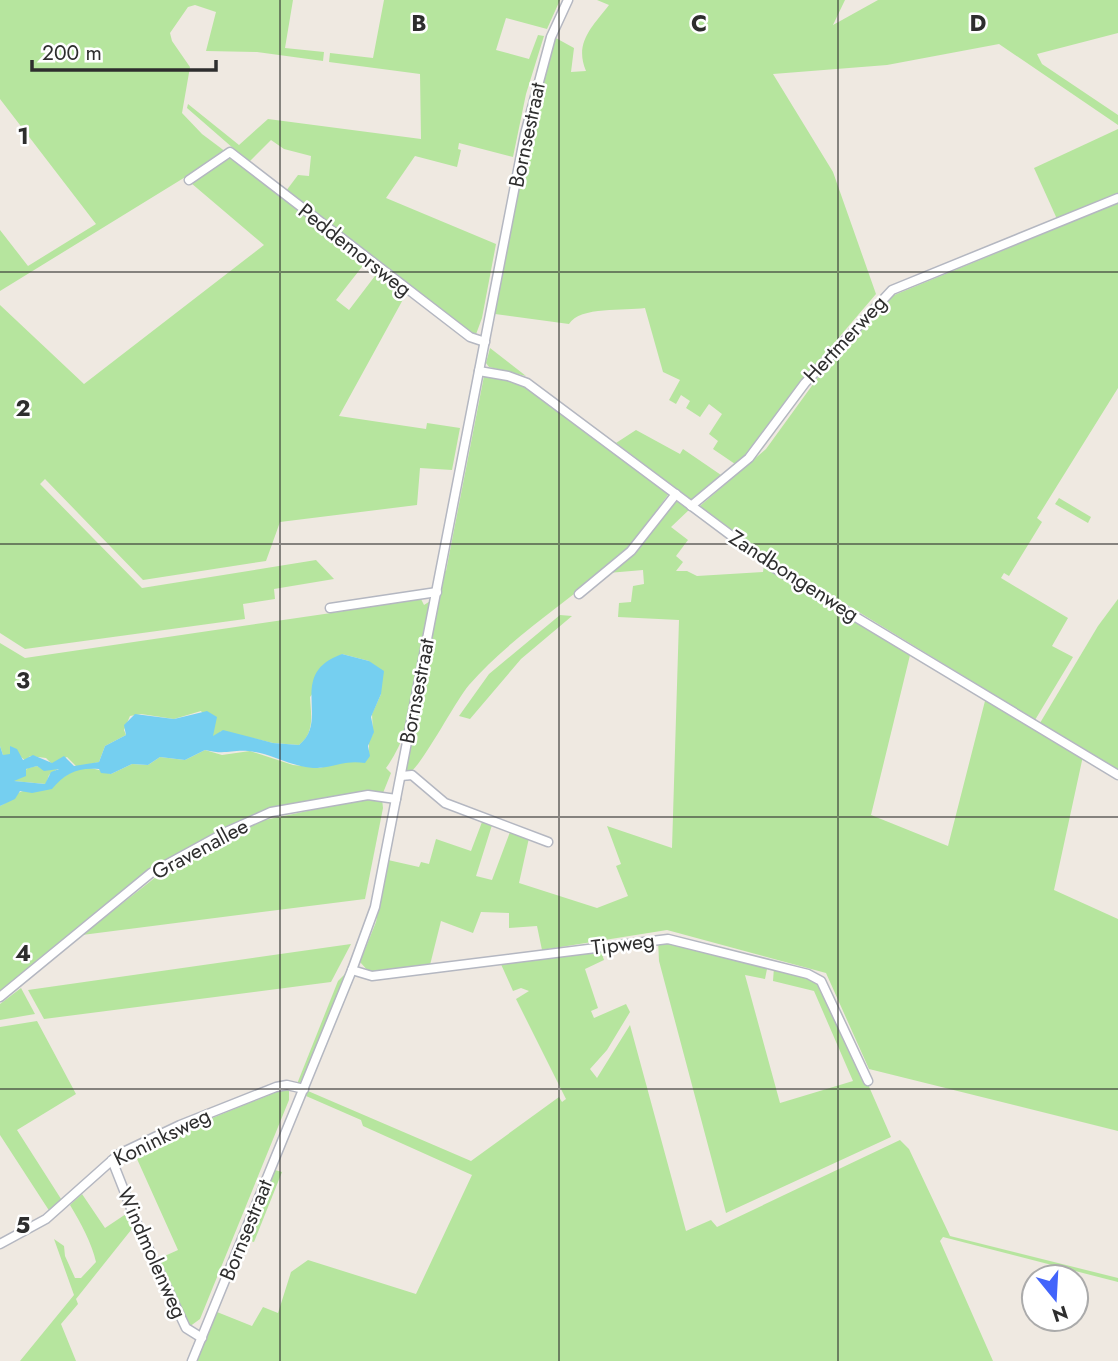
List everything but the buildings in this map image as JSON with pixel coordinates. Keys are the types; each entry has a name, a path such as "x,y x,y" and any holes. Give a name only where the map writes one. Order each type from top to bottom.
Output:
{"street":[{"name":"Bornsestraat","path":"192,1361 352,970 375,907 537,84 551,37 568,0"},
{"name":"Peddemorsweg","path":"189,180 230,152 470,337 485,342"},
{"name":"Hertmerweg","path":"691,506 749,458 804,383 892,289 1118,198"},
{"name":"Zandbongenweg","path":"480,371 527,383 776,569 1118,775"},
{"path":"579,594 631,551 676,495"},
{"path":"330,608 437,592"},
{"name":"Bornsestraat","path":"401,776 412,775 445,803 548,842"},
{"name":"Gravenallee","path":"0,997 151,873 226,832 271,813 296,807 368,795 396,799"},
{"name":"Tipweg","path":"352,970 372,976 668,939 808,974 821,981 868,1081"},
{"name":"Koninksweg","path":"0,1244 46,1219 112,1160 180,1125 276,1087 287,1085 304,1089"},
{"name":"Windmolenweg","path":"112,1160 138,1226 186,1328 202,1338"}],"green space":[{"path":"0,0 293,0 285,48 324,52 323,61 257,52 206,51 216,12 195,5 188,7 170,33 172,41 190,67 182,113 202,134 226,152 0,291 0,230 28,266 96,224 0,99"},
{"path":"384,0 560,0 547,29 506,18 496,50 529,59 538,35 544,36 526,94 513,157 459,143 458,149 461,150 457,167 415,156 386,198 496,244 482,318 475,337 286,191 298,175 309,176 311,156 284,149 271,140 249,162 187,108 188,104 239,145 268,119 421,139 420,74 329,62 330,53 373,58"},
{"path":"597,0 845,0 833,25 878,0 1118,0 1118,33 1037,54 1042,64 1118,115 1118,125 999,44 887,65 773,74 833,172 876,294 794,390 751,450 735,464 713,449 718,441 709,434 722,414 709,404 700,417 686,408 690,401 681,395 676,404 669,400 680,380 663,372 645,308 583,314 569,324 495,314 529,134 554,37 574,48 571,72 586,71 582,52 584,44 591,28 609,5"},
{"path":"1118,129 1118,195 1057,219 1034,168"},
{"path":"232,157 365,263 336,300 349,310 378,272 406,294 339,416 426,429 427,423 460,428 452,470 420,468 417,505 280,522 266,561 143,580 45,479 40,484 142,588 316,560 334,579 274,589 275,599 243,604 245,619 25,649 0,633 0,305 84,384 264,245 191,183"},
{"path":"1118,203 1118,388 1037,518 1042,522 1009,576 1004,573 1001,578 1068,618 1052,646 1073,657 1035,720 759,551 700,506 766,449 827,365 887,298"},
{"path":"490,348 526,376 489,367 486,363"},
{"path":"484,376 519,379 670,492 636,538 612,563 502,652 469,685 422,759 409,773 405,771 442,571 446,571"},
{"path":"636,430 680,454 683,449 721,475 691,500 616,443"},
{"path":"677,498 691,508 671,527 688,540 676,556 683,562 676,571 687,571 697,576 763,572 764,565 796,587 911,651 871,815 948,846 986,697 1083,756 1054,890 1118,919 1118,1131 869,1069 826,973 667,930 542,950 537,926 509,928 509,913 481,912 473,933 441,921 430,965 370,973 360,962 376,922 388,860 419,867 421,862 429,864 436,839 471,851 482,822 492,825 476,876 492,880 510,832 529,838 519,883 597,908 628,896 616,866 621,864 607,826 672,848 679,620 618,617 619,603 631,602 633,586 644,584 643,570 608,573"},
{"path":"1059,498 1091,517 1088,523 1055,504"},
{"path":"420,597 424,605 432,600 422,664 405,731 386,768 391,773 383,793 367,791 269,810 155,868 0,995 0,806 20,792 41,790 81,768 111,774 132,764 148,765 160,757 185,760 205,750 222,755 250,751 293,765 320,768 369,752 369,740 373,734 372,714 381,694 369,661 342,654 310,697 310,729 299,745 273,743 221,731 218,736 213,736 213,730 201,711 174,719 141,714 130,716 124,730 126,735 105,746 99,762 77,767 67,757 52,764 46,758 30,756 26,761 12,750 10,755 3,755 0,746 0,643 25,658 338,612"},
{"path":"1118,599 1118,770 1040,723 1098,626"},
{"path":"560,615 572,616 521,659 470,719 459,716 489,674"},
{"path":"37,766 42,769 59,768 49,775 46,784 13,781 28,768"},
{"path":"369,798 382,799 383,808 365,899 82,935 161,873 260,821"},
{"path":"658,940 768,964 765,979 745,975 780,1103 853,1081 814,991 773,981 774,967 807,975 826,988 891,1137 726,1213 659,961"},
{"path":"351,944 331,982 44,1019 28,990"},
{"path":"600,948 604,960 585,969 598,1008 591,1011 594,1018 626,1004 630,1012 607,1050 590,1069 597,1078 630,1025 686,1231 711,1220 717,1227 900,1140 909,1149 950,1236 1058,1263 1044,1263 943,1237 940,1241 993,1361 197,1361 217,1312 252,1326 263,1307 278,1313 291,1272 308,1260 416,1294 472,1175 363,1126 361,1120 306,1096 308,1091 471,1161 559,1097 562,1102 566,1099 516,999 529,991 521,988 513,991 500,962"},
{"path":"349,970 303,1081 297,1084 338,981"},
{"path":"21,988 35,1014 0,1020 0,1004"},
{"path":"37,1021 76,1094 17,1130 63,1202 50,1212 0,1135 0,1027"},
{"path":"289,1087 289,1100 200,1319 189,1327 158,1259 178,1250 133,1150"},
{"path":"275,1170 282,1172 254,1242 247,1240"},
{"path":"82,1194 105,1228 129,1212 135,1225 76,1299 78,1304 61,1324 76,1361 20,1361 74,1295 54,1239 64,1246 65,1256 75,1278 81,1278 96,1262 86,1233 70,1205"},
{"path":"1090,1271 1118,1278 1118,1282 1090,1275"}],"water":[{"path":"342,654 369,661 384,671 381,694 371,717 374,732 368,746 370,756 365,763 351,762 317,768 257,752 205,750 185,760 160,757 148,765 132,764 111,774 101,773 99,769 78,770 67,775 52,789 32,793 20,791 15,799 0,806 0,746 3,755 10,754 10,746 17,749 23,760 33,755 52,763 64,756 74,766 99,762 105,746 126,735 124,725 135,714 174,719 207,711 217,717 213,736 223,730 273,743 299,745 308,735 311,723 312,685 316,673 325,663","holes":["37,766 44,771 59,769 51,772 45,784 14,781 26,776 26,769"]}]}
